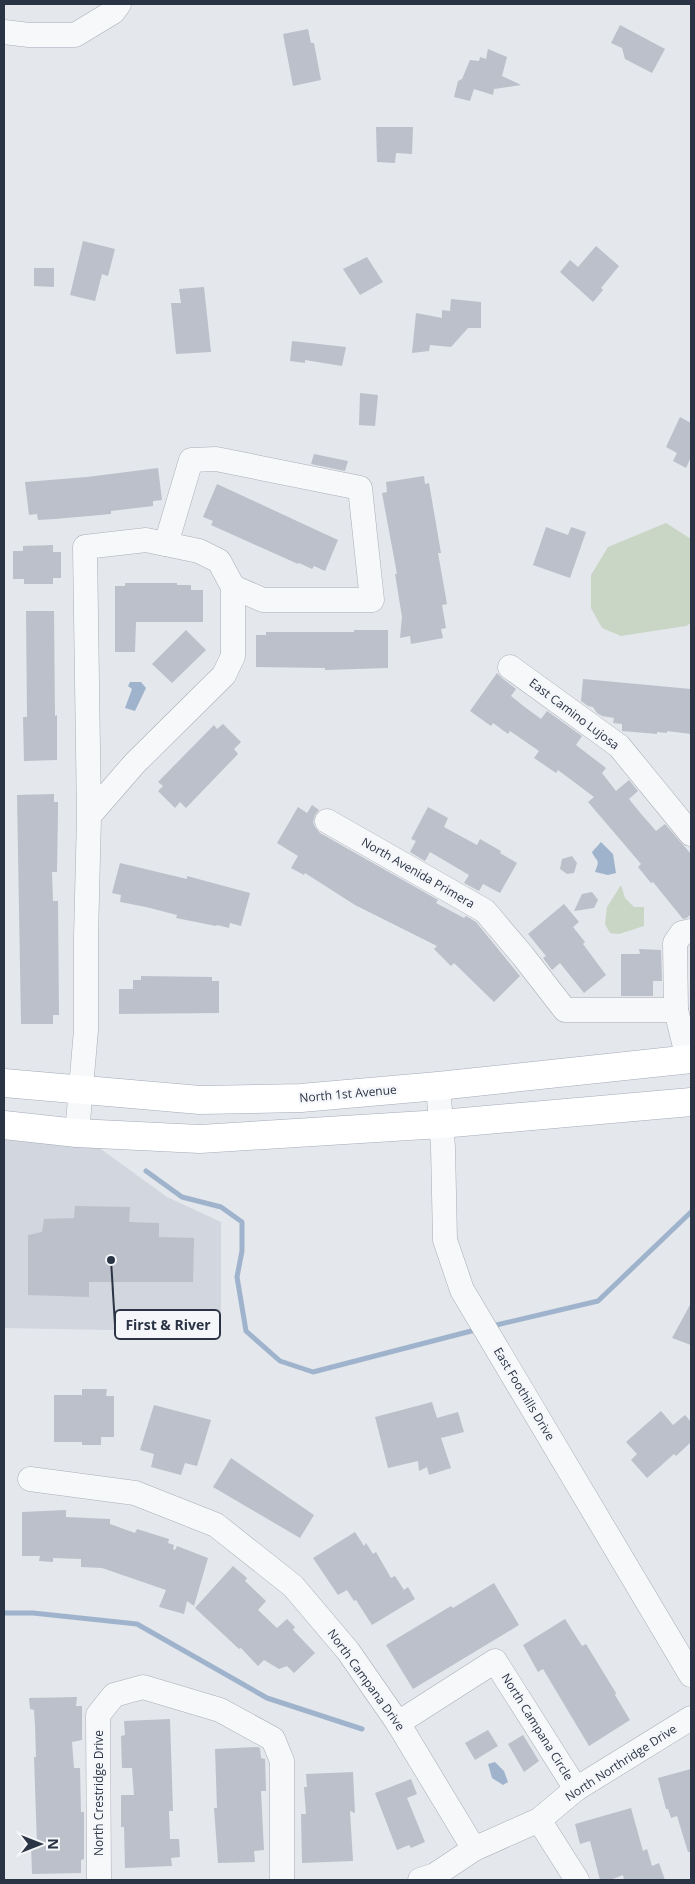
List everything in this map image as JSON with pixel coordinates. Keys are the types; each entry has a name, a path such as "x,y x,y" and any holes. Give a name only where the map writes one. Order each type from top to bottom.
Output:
{"main road":[{"name":"North 1st Avenue","path":"4,1082 81,1091 200,1100 301,1098 438,1086 690,1059"},
{"path":"4,1125 77,1133 200,1139 441,1124 691,1102"}],"street":[{"path":"4,32 29,35 75,35 113,12 119,4"},
{"path":"166,544 191,460 216,459 360,488 372,600 263,600 233,587"},
{"path":"77,1133 86,1030 89,816 85,546 146,540 199,550 218,561 233,587 233,656 224,675 135,763 89,816"},
{"name":"East Camino Lujosa","path":"510,667 618,746 691,834"},
{"name":"North Avenida Primera","path":"327,821 485,911 565,1010 676,1010"},
{"path":"690,1059 676,1010 675,943 682,933 691,931"},
{"name":"East Foothills Drive","path":"438,1086 445,1240 462,1290 691,1675"},
{"name":"North Campana Drive","path":"30,1479 135,1494 216,1525 293,1586 348,1651 398,1723 474,1848"},
{"name":"North Campana Circle","path":"398,1723 495,1661 576,1789"},
{"name":"North Crestridge Drive","path":"99,1880 98,1715 114,1695 143,1687 220,1710 273,1739 282,1761 282,1880"},
{"name":"North Northridge Drive","path":"420,1880 435,1875 474,1848 539,1820 576,1789 691,1718"},
{"path":"539,1820 577,1880"}],"shaded area":[{"path":"4,1138 98,1147 167,1197 221,1222 221,1332 4,1328"}],"green space":[{"path":"666,523 691,539 691,623 686,626 621,636 602,628 591,608 591,575 608,547"},
{"path":"621,885 625,898 634,907 644,907 644,926 619,934 610,933 605,924 607,907"}],"water":[{"path":"130,682 141,682 146,688 135,711 125,708 132,689 128,686"},
{"path":"601,842 613,854 616,873 608,875 595,872 598,862 592,852"},
{"path":"495,1762 504,1771 508,1782 503,1785 492,1778 488,1764"}],"building":[{"path":"620,25 665,49 652,73 625,59 622,48 611,43"},
{"path":"308,29 311,43 314,43 321,80 293,86 283,34"},
{"path":"488,49 507,57 502,76 521,85 494,89 493,95 474,89 470,101 454,97 458,81 462,79 470,60 479,61 480,57 486,59"},
{"path":"376,127 413,127 412,154 396,153 395,163 377,162"},
{"path":"83,241 115,249 108,276 102,274 95,301 70,295"},
{"path":"596,246 619,266 601,288 603,290 593,302 560,272 570,260 578,267"},
{"path":"367,257 383,282 360,295 343,269"},
{"path":"34,268 54,268 54,287 34,286"},
{"path":"204,287 211,352 176,354 171,303 181,303 179,289"},
{"path":"451,299 481,302 481,328 468,328 451,347 430,345 429,351 412,353 416,313 442,318 442,310 450,311"},
{"path":"292,341 346,347 342,366 305,360 305,363 290,361"},
{"path":"360,393 378,395 375,426 359,425"},
{"path":"680,417 691,423 691,457 686,468 673,461 677,453 666,447"},
{"path":"314,454 348,461 345,471 311,464"},
{"path":"158,468 162,500 153,501 153,506 111,511 111,514 55,519 38,520 37,514 29,515 25,482 87,477"},
{"path":"424,476 425,484 429,483 441,553 438,553 447,604 442,605 446,628 441,629 443,638 411,644 410,636 400,638 402,617 395,574 397,574 382,493 387,492 386,482"},
{"path":"217,484 338,540 325,571 314,566 312,569 298,564 211,525 213,521 203,517"},
{"path":"546,527 568,535 571,527 586,532 570,578 533,565"},
{"path":"53,545 53,552 61,552 61,578 53,578 53,584 24,584 24,579 13,579 13,551 23,551 23,546"},
{"path":"125,583 177,583 177,585 191,585 191,590 203,590 203,622 136,622 135,652 115,652 115,586 125,586"},
{"path":"26,611 54,611 57,760 24,761 23,717 27,717"},
{"path":"186,630 206,650 172,683 152,664"},
{"path":"354,630 388,630 388,668 325,670 325,668 256,667 256,635 266,635 266,632 354,632"},
{"path":"497,673 516,689 511,696 526,708 541,719 547,711 582,736 576,745 606,768 602,773 616,791 629,780 638,791 629,799 642,815 656,831 665,824 691,854 691,914 687,918 683,919 653,882 651,883 638,867 641,864 588,802 594,797 558,770 556,773 534,758 539,751 510,731 508,734 493,723 491,726 470,711"},
{"path":"583,679 691,689 691,734 667,731 667,733 657,732 657,734 622,731 622,724 613,723 614,718 602,716 593,707 581,701"},
{"path":"223,724 241,742 234,749 238,754 186,808 180,802 175,808 158,791 163,786 158,782 214,725 217,729"},
{"path":"54,794 54,802 58,802 57,872 52,872 53,901 58,901 59,1015 53,1015 53,1024 21,1024 17,795"},
{"path":"312,805 319,810 313,822 320,833 438,900 436,903 464,918 466,916 476,922 520,976 494,1002 454,963 451,966 434,949 437,946 355,905 305,873 304,875 291,868 298,856 277,843 298,807 307,813"},
{"path":"428,807 448,818 444,827 477,845 480,839 517,863 500,893 483,884 479,891 464,883 469,875 430,852 425,861 410,852 416,841 411,839"},
{"path":"572,856 577,863 574,873 567,874 560,869 562,859"},
{"path":"120,863 187,879 187,876 250,893 241,926 230,923 229,928 216,926 176,918 177,915 120,902 121,895 112,893"},
{"path":"592,892 598,900 594,908 574,911 582,894"},
{"path":"564,904 579,922 573,927 585,942 583,944 606,975 584,993 560,963 552,970 543,958 546,956 528,934"},
{"path":"639,949 661,950 662,981 653,981 653,996 621,996 621,954 640,954"},
{"path":"141,976 212,977 212,981 219,981 219,1013 119,1014 119,989 133,989 133,980 141,980"},
{"path":"75,1206 130,1207 129,1222 159,1223 159,1237 194,1238 193,1282 89,1282 89,1297 28,1295 28,1235 42,1232 44,1219 74,1218"},
{"path":"691,1303 691,1345 672,1338"},
{"path":"82,1389 107,1389 106,1396 114,1396 114,1437 101,1437 101,1445 82,1445 82,1442 54,1442 54,1395 82,1395"},
{"path":"432,1402 437,1418 458,1412 464,1432 441,1438 451,1468 429,1475 427,1467 419,1471 418,1461 388,1468 375,1417"},
{"path":"154,1405 211,1420 197,1466 185,1463 181,1475 151,1467 154,1454 140,1450"},
{"path":"661,1411 673,1425 685,1415 691,1422 691,1442 647,1478 631,1460 637,1454 626,1442"},
{"path":"231,1458 314,1515 300,1538 213,1487"},
{"path":"66,1510 66,1517 110,1519 110,1524 135,1533 137,1529 169,1539 168,1543 174,1545 173,1549 175,1550 177,1546 208,1558 194,1606 187,1601 184,1614 159,1607 166,1590 102,1568 81,1567 81,1559 53,1558 53,1562 39,1561 40,1556 22,1556 22,1512"},
{"path":"355,1532 364,1546 366,1543 373,1554 376,1552 391,1578 395,1576 404,1590 408,1587 415,1599 372,1625 356,1600 354,1601 347,1590 338,1595 313,1558"},
{"path":"233,1566 247,1578 245,1581 266,1601 258,1610 277,1628 287,1619 295,1627 293,1630 315,1653 294,1673 287,1666 279,1669 264,1660 258,1666 241,1648 239,1649 195,1608"},
{"path":"494,1583 519,1625 413,1689 386,1645"},
{"path":"565,1619 582,1646 586,1644 630,1720 589,1746 543,1669 538,1672 523,1645"},
{"path":"77,1697 76,1706 82,1706 82,1740 72,1742 74,1768 80,1768 81,1812 84,1812 84,1859 81,1860 81,1873 32,1874 31,1845 37,1845 34,1757 36,1757 34,1710 30,1709 29,1698"},
{"path":"170,1719 173,1811 169,1811 170,1839 179,1839 180,1857 171,1858 172,1866 125,1868 124,1827 121,1827 121,1795 134,1795 132,1768 122,1768 121,1736 125,1735 124,1721"},
{"path":"488,1730 498,1746 475,1760 465,1743"},
{"path":"523,1735 539,1761 524,1772 508,1744"},
{"path":"260,1748 261,1758 265,1759 266,1791 261,1791 264,1850 254,1851 255,1862 218,1863 214,1808 217,1808 215,1749"},
{"path":"691,1769 691,1852 688,1852 677,1816 671,1818 668,1809 666,1809 658,1778"},
{"path":"353,1772 355,1813 350,1811 353,1861 302,1863 301,1814 306,1814 304,1787 307,1787 306,1774"},
{"path":"411,1779 417,1794 407,1798 425,1842 411,1848 409,1845 397,1850 375,1793"},
{"path":"631,1808 643,1851 647,1849 652,1866 659,1863 665,1880 624,1880 623,1875 610,1880 600,1880 590,1841 580,1844 575,1824"}],"waterway":[{"path":"146,1171 182,1197 221,1207 242,1222 242,1251 237,1277 246,1331 280,1361 313,1372 479,1329"},
{"path":"492,1326 598,1301 691,1212"},
{"path":"4,1613 33,1613 137,1624 267,1698 362,1729"}],"place":[{"name":"First & River","path":"111,1260"}]}
